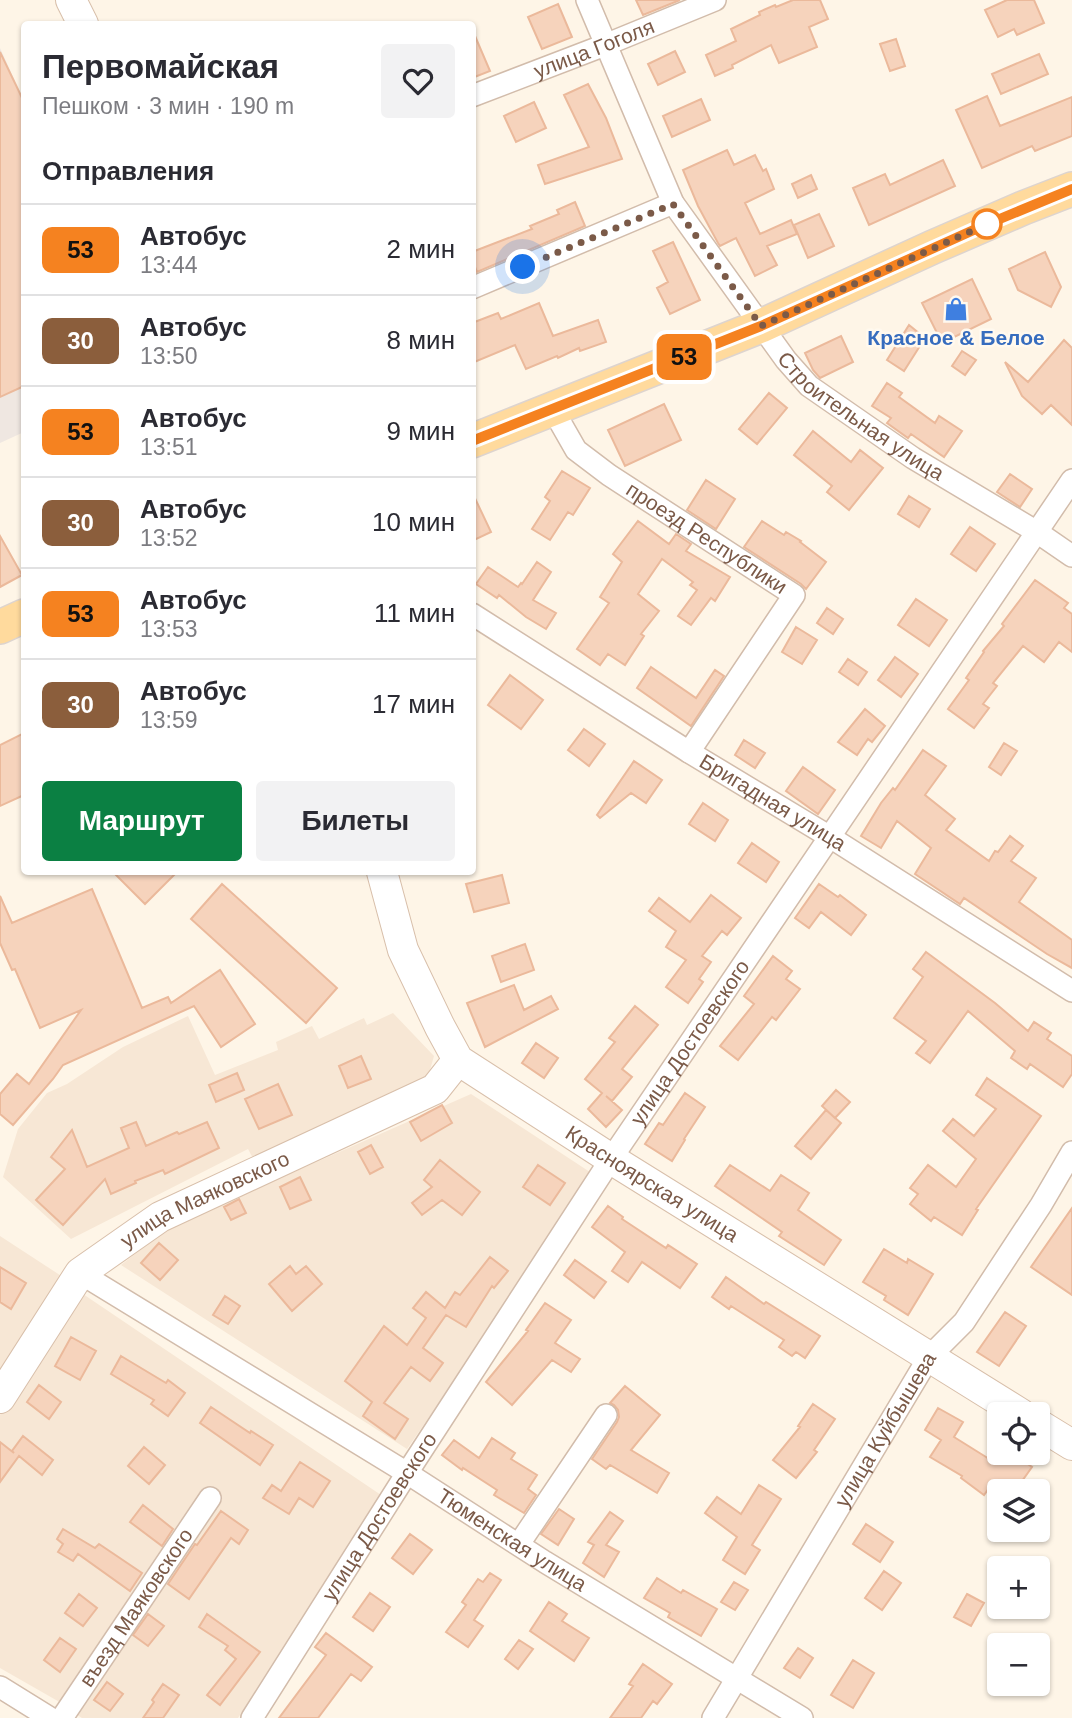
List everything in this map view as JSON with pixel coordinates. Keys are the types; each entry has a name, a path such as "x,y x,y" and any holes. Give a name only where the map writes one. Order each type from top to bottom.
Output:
{"main road":[{"path":"71,0 82,21"},
{"path":"476,439 761,326 984,225 1072,189"},
{"path":"0,627 21,617"},
{"name":"Красноярская улица","path":"383,875 403,950 458,1060 611,1159 1002,1402"},
{"name":"улица Маяковского","path":"0,1398 80,1273 160,1217 435,1089 458,1060"},
{"path":"1050,1431 1072,1445"}],"street":[{"name":"Строительная улица","path":"587,0 673,204 786,360 809,386 913,458 1072,556"},
{"name":"улица Гоголя","path":"476,94 715,0"},
{"path":"476,286 673,204"},
{"name":"проезд Республики","path":"552,408 576,450 609,475 794,595 689,752"},
{"name":"улица Достоевского","path":"252,1718 611,1159 1072,480"},
{"name":"Бригадная улица","path":"477,618 1072,990"},
{"name":"улица Куйбышева","path":"713,1718 929,1357 964,1322 1041,1205 1072,1152"},
{"name":"Тюменская улица","path":"80,1273 802,1718"},
{"path":"519,1545 606,1415"},
{"name":"въезд Маяковского","path":"62,1718 210,1498"},
{"path":"0,1687 50,1718"}],"shaded area":[{"path":"0,48 21,94 21,433 0,443"},
{"path":"393,1013 434,1056 426,1084 256,1164 248,1149 71,1239 3,1177 18,1129 47,1093 67,1084 123,1047 188,1016 215,1075 278,1050 276,1042 312,1026 319,1039 364,1018 367,1025"},
{"path":"471,1094 596,1176 407,1449 121,1265 171,1226"},
{"path":"0,1236 69,1281 0,1396"},
{"path":"80,1292 384,1497 238,1718 82,1718 71,1711 144,1599 220,1498 205,1487 63,1704 0,1668 0,1415 30,1365"}],"building":[{"path":"636,0 680,0 643,15"},
{"path":"793,0 820,0 828,19 809,27 817,47 779,63 771,45 715,76 706,55 736,41 731,29 760,15 759,12"},
{"path":"1007,0 1034,0 1044,23 1017,35 1014,29 998,37 985,10"},
{"path":"558,4 572,37 542,49 528,17"},
{"path":"476,38 490,71 476,76"},
{"path":"896,39 905,66 890,71 880,44"},
{"path":"675,51 685,72 658,85 648,64"},
{"path":"0,52 21,96 21,387 0,397"},
{"path":"1039,54 1048,74 1001,94 992,74"},
{"path":"588,84 606,118 622,159 545,184 538,165 589,147 564,95"},
{"path":"987,96 1000,126 1072,97 1072,136 1035,151 1032,146 982,168 956,110"},
{"path":"701,99 710,120 672,137 663,116"},
{"path":"534,102 546,128 516,142 504,116"},
{"path":"727,150 734,165 755,155 763,171 766,169 774,189 745,203 760,234 791,220 797,234 767,246 777,265 755,276 736,238 720,246 698,206 683,170"},
{"path":"943,160 955,186 869,225 853,188 885,174 890,185"},
{"path":"811,175 817,189 798,198 792,184"},
{"path":"575,202 585,226 477,272 476,250 532,229 530,226 559,214 557,210"},
{"path":"819,214 834,246 808,258 794,225"},
{"path":"673,242 700,300 670,314 657,288 668,282 653,251"},
{"path":"1045,252 1061,287 1051,307 1018,290 1009,269"},
{"name":"Красное & Белое","path":"972,279 991,319 942,343 922,303"},
{"path":"539,303 553,336 598,320 606,342 580,351 579,348 526,369 515,345 476,361 476,321 498,313 501,319"},
{"path":"909,325 925,338 904,371 887,360"},
{"path":"841,336 853,362 820,378 805,353"},
{"path":"1064,340 1072,348 1072,425 1051,405 1042,414 1022,396 1005,362 1028,382"},
{"path":"962,351 976,360 965,375 952,366"},
{"path":"887,383 902,393 899,397 935,423 939,416 962,431 944,457 911,434 908,438 887,423 891,418 872,406"},
{"path":"769,393 787,408 757,444 739,429"},
{"path":"664,404 681,440 625,466 608,430"},
{"path":"813,431 851,462 860,450 883,468 849,510 827,492 832,486 794,455"},
{"path":"562,471 590,488 573,515 568,512 550,540 532,529 550,501 545,497"},
{"path":"1010,474 1032,489 1020,507 997,492"},
{"path":"706,480 735,499 716,529 687,510"},
{"path":"909,496 930,509 919,527 898,514"},
{"path":"476,500 491,532 476,539"},
{"path":"638,521 669,544 676,534 691,544 686,551 730,577 715,601 711,598 691,625 678,616 697,590 690,585 693,582 662,559 638,594 659,611 641,634 644,636 625,665 608,654 600,665 577,649 609,603 600,597 622,562 613,554"},
{"path":"762,521 784,535 786,532 801,541 826,562 806,589 744,547"},
{"path":"970,527 995,544 976,571 951,554"},
{"path":"0,536 21,576 0,587"},
{"path":"537,562 551,572 533,600 556,613 546,629 499,595 497,598 476,584 488,567 518,587"},
{"path":"1035,580 1068,603 1064,608 1072,614 1072,652 1059,642 1044,662 1023,646 993,683 997,686 983,704 989,708 974,728 948,709 969,680 966,678 983,651 1004,626 1002,624"},
{"path":"916,599 947,620 929,646 898,625"},
{"path":"827,608 843,619 833,634 817,623"},
{"path":"796,627 817,640 802,664 782,652"},
{"path":"895,657 918,674 901,697 878,680"},
{"path":"848,659 867,672 858,685 839,672"},
{"path":"651,667 696,698 715,670 724,676 691,726 637,688"},
{"path":"510,675 543,700 521,729 488,705"},
{"path":"865,709 885,726 872,742 868,739 857,755 838,742"},
{"path":"584,729 605,744 589,766 568,750"},
{"path":"21,734 21,796 0,806 0,745"},
{"path":"744,740 765,753 755,768 735,755"},
{"path":"1004,743 1017,751 1001,775 989,767"},
{"path":"923,750 946,766 925,795 955,819 946,830 989,861 1010,836 1023,846 1011,861 1036,878 1019,902 1072,940 1072,968 964,898 960,904 915,874 931,848 897,821 881,848 861,836 881,803 893,788 895,790"},
{"path":"634,761 662,780 646,803 631,793 600,818 597,815"},
{"path":"803,767 835,790 818,814 786,791"},
{"path":"703,803 728,820 715,841 689,824"},
{"path":"752,843 779,862 766,882 738,863"},
{"path":"116,875 174,875 145,904"},
{"path":"502,875 509,903 474,912 466,884"},
{"path":"222,884 337,988 306,1023 191,919"},
{"path":"819,884 838,897 840,895 866,915 851,935 821,912 809,928 795,918"},
{"path":"92,889 142,1008 168,997 171,1003 220,970 255,1024 221,1047 194,1006 63,1065 13,1125 0,1114 0,1094 17,1074 29,1084 81,1010 40,1028 15,969 12,970 0,943 0,896 12,923"},
{"path":"711,895 741,918 727,935 722,931 702,956 711,962 699,979 703,982 688,1003 666,987 686,960 666,947 676,931 649,911 659,898 690,922"},
{"path":"525,944 534,970 501,982 492,956"},
{"path":"926,952 1028,1031 1034,1022 1051,1033 1047,1039 1072,1056 1072,1074 1063,1087 1030,1064 1027,1069 1011,1058 1015,1051 968,1011 930,1063 916,1053 926,1041 894,1018 923,977 913,969"},
{"path":"773,956 792,971 786,979 800,989 776,1020 772,1017 738,1060 720,1046 754,1004 744,996"},
{"path":"514,985 524,1010 551,996 558,1009 485,1047 467,1003"},
{"path":"635,1006 658,1025 622,1069 632,1077 612,1101 606,1096 622,1110 606,1127 588,1109 602,1093 585,1079 615,1042 609,1038"},
{"path":"536,1043 558,1058 544,1078 522,1063"},
{"path":"361,1056 371,1079 348,1088 339,1066"},
{"path":"237,1073 244,1090 216,1102 209,1085"},
{"path":"987,1078 1041,1116 976,1209 978,1210 962,1235 934,1217 931,1221 910,1204 918,1194 910,1188 928,1165 956,1187 976,1159 943,1131 953,1119 974,1136 996,1109 976,1095"},
{"path":"278,1084 292,1115 259,1129 245,1099"},
{"path":"836,1090 850,1102 835,1118 822,1106"},
{"path":"685,1093 705,1107 672,1161 645,1144 659,1123 663,1125"},
{"path":"442,1105 452,1123 421,1141 410,1122"},
{"path":"826,1110 841,1123 811,1159 795,1146"},
{"path":"136,1122 146,1146 207,1122 219,1148 165,1174 163,1170 111,1194 105,1179 63,1225 36,1200 65,1169 51,1157 72,1130 87,1167 129,1148 121,1128"},
{"path":"371,1145 383,1167 370,1174 358,1152"},
{"path":"440,1160 480,1192 462,1215 442,1200 422,1215 412,1203 432,1187 424,1180"},
{"path":"538,1165 565,1183 550,1205 523,1187"},
{"path":"730,1165 770,1191 781,1175 809,1193 798,1210 841,1240 824,1265 779,1236 782,1232 715,1186"},
{"path":"300,1177 311,1200 290,1209 280,1187"},
{"path":"239,1199 246,1213 231,1220 224,1207"},
{"path":"608,1206 623,1217 622,1219 666,1248 668,1245 697,1264 680,1288 642,1262 628,1282 612,1271 625,1252 592,1227"},
{"path":"1072,1208 1072,1295 1031,1267"},
{"path":"159,1243 178,1260 160,1280 141,1263"},
{"path":"884,1249 933,1274 908,1315 884,1300 886,1296 863,1282"},
{"path":"490,1257 508,1271 494,1288 492,1286 466,1327 446,1315 423,1348 443,1363 430,1381 411,1367 384,1403 408,1419 395,1439 363,1416 372,1402 345,1381 384,1326 407,1345 426,1318 413,1308 426,1292 445,1308 455,1292 460,1295"},
{"path":"575,1260 606,1282 594,1298 564,1275"},
{"path":"290,1266 296,1274 306,1266 322,1284 292,1311 269,1284"},
{"path":"0,1267 26,1283 11,1309 0,1302"},
{"path":"726,1277 764,1304 766,1302 820,1336 805,1358 796,1352 792,1356 779,1347 784,1340 712,1297"},
{"path":"225,1296 240,1306 228,1324 213,1315"},
{"path":"545,1303 571,1320 555,1343 580,1359 571,1372 552,1360 512,1405 486,1382 528,1331 526,1330"},
{"path":"1005,1312 1026,1326 999,1366 977,1352"},
{"path":"71,1337 96,1351 80,1380 55,1366"},
{"path":"121,1356 166,1383 168,1380 185,1393 168,1416 151,1404 154,1400 111,1374"},
{"path":"39,1385 61,1402 49,1419 27,1402"},
{"path":"625,1386 660,1415 631,1450 669,1473 657,1493 610,1465 606,1469 592,1459 617,1422 618,1410 610,1403"},
{"path":"813,1404 835,1419 814,1450 817,1452 796,1478 773,1460 800,1427 798,1426"},
{"path":"211,1407 273,1445 260,1465 200,1423"},
{"path":"938,1408 963,1422 954,1437 987,1458 987,1465 1032,1467 1024,1479 987,1479 987,1491 984,1495 961,1478 962,1476 930,1457 941,1440 925,1430"},
{"path":"23,1436 53,1460 42,1475 19,1456 0,1482 0,1442 14,1453 12,1451"},
{"path":"492,1438 515,1453 511,1459 537,1475 528,1489 536,1495 524,1513 494,1495 497,1490 442,1455 454,1440 479,1458"},
{"path":"144,1447 165,1465 149,1484 128,1466"},
{"path":"300,1462 330,1481 313,1507 299,1498 289,1514 263,1498 272,1485 281,1491"},
{"path":"759,1485 781,1499 752,1545 760,1550 745,1574 723,1560 737,1537 705,1513 717,1497 741,1514"},
{"path":"143,1505 173,1529 162,1546 130,1522"},
{"path":"559,1509 574,1519 558,1545 541,1534"},
{"path":"221,1511 248,1530 239,1544 231,1538 189,1599 168,1584"},
{"path":"610,1512 623,1521 606,1545 619,1552 604,1577 583,1563 594,1545 588,1542"},
{"path":"866,1524 893,1542 880,1562 853,1544"},
{"path":"63,1529 95,1548 99,1544 142,1573 130,1591 78,1554 73,1561 58,1552 63,1544 57,1539"},
{"path":"410,1534 432,1550 413,1574 392,1558"},
{"path":"884,1571 901,1583 882,1610 865,1598"},
{"path":"490,1573 501,1580 474,1620 483,1626 468,1647 446,1632 466,1605 462,1602 478,1579 483,1582"},
{"path":"657,1578 681,1593 683,1590 717,1609 701,1636 668,1617 670,1613 644,1598"},
{"path":"734,1582 748,1590 735,1610 721,1602"},
{"path":"370,1593 390,1607 373,1631 353,1617"},
{"path":"79,1594 97,1608 83,1626 65,1613"},
{"path":"967,1594 984,1603 971,1626 954,1617"},
{"path":"549,1602 567,1614 562,1621 589,1638 574,1661 530,1631"},
{"path":"148,1614 164,1626 148,1646 133,1635"},
{"path":"207,1614 260,1652 220,1705 207,1695 236,1659 225,1650 228,1646 199,1627"},
{"path":"326,1633 372,1667 361,1681 351,1674 318,1718 279,1718 326,1655 315,1647"},
{"path":"60,1638 76,1649 60,1672 44,1660"},
{"path":"519,1640 533,1649 518,1669 505,1659"},
{"path":"798,1648 813,1658 800,1678 784,1668"},
{"path":"853,1660 874,1673 853,1708 831,1695"},
{"path":"643,1664 672,1684 657,1704 653,1701 641,1718 610,1718 633,1686 629,1684"},
{"path":"107,1682 123,1694 110,1711 94,1700"},
{"path":"163,1684 179,1695 163,1718 143,1718 154,1702 152,1700"}],"bus line":[{"name":"53","path":"476,439 761,326 1023,208 1072,189"}],"place":[{"name":"Красное & Белое","path":"956,309"}],"route":[{"path":"523,267 673,204 761,326 987,224"}]}
